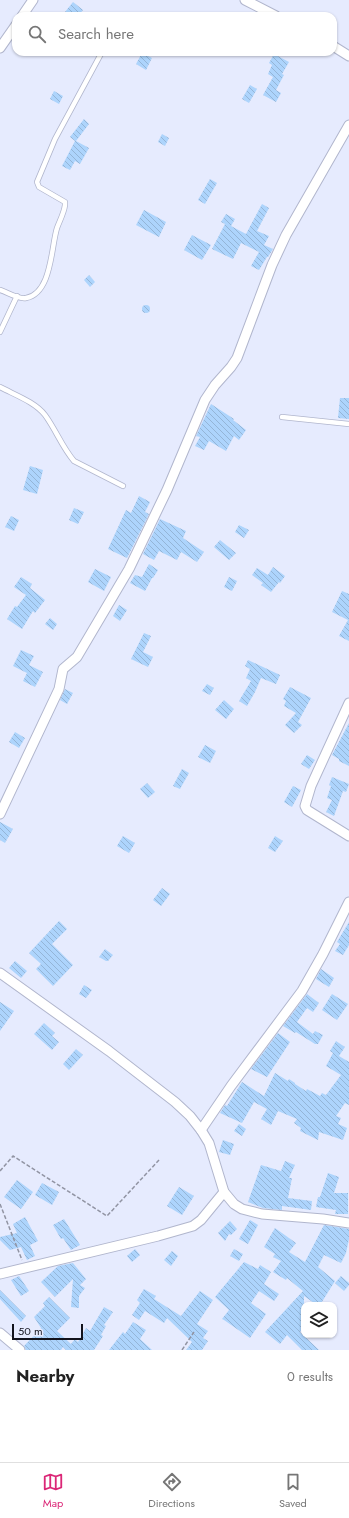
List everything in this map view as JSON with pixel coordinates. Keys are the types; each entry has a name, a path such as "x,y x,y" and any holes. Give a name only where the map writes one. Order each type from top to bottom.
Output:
{"street":[{"path":"25,12 33,0"},
{"path":"245,0 268,12"},
{"path":"0,48 12,31"},
{"path":"337,48 349,56"},
{"path":"0,814 59,689 63,670 77,657 130,568 167,490 205,400 240,352 269,272 286,235 349,125"},
{"path":"349,703 311,786 305,806 307,810 349,836"},
{"path":"201,1130 231,1086 302,991 323,954 349,902"},
{"path":"0,973 110,1051 185,1112 201,1130 209,1143 224,1192 234,1204 242,1209 262,1214 317,1218 349,1223"},
{"path":"0,1274 158,1236 193,1226 201,1220 224,1192"},
{"path":"0,1333 20,1350"}],"lane":[{"path":"0,290 22,298 28,298 36,293 46,279 57,228 66,204 39,187 37,182 56,139 100,56"},
{"path":"0,332 17,296"},
{"path":"0,387 35,405 45,414 68,454 74,461 123,486"},
{"path":"282,417 349,424"}],"path":[{"path":"0,1171 13,1156 107,1216 159,1160"},
{"path":"0,1204 25,1268"},
{"path":"182,1350 194,1332"}],"building":[{"path":"73,2 83,10 81,12 65,12"},
{"path":"140,56 148,56 152,58 146,70 136,64"},
{"path":"273,56 278,56 289,62 282,74 284,75 276,90 281,93 276,102 263,95 273,77 268,74 272,65 269,63"},
{"path":"250,85 257,89 249,103 242,99"},
{"path":"54,91 63,96 59,104 50,99"},
{"path":"84,119 89,124 76,141 89,148 80,164 75,161 70,170 62,166 75,141 70,137"},
{"path":"162,134 169,138 165,146 158,142"},
{"path":"210,179 217,183 205,204 198,200"},
{"path":"262,204 269,208 257,231 269,236 264,245 273,249 259,270 251,266 259,252 241,243 233,259 212,249 225,224 221,222 226,214 235,219 231,226 246,234"},
{"path":"144,210 166,222 159,237 136,225"},
{"path":"192,235 211,245 202,260 184,250"},
{"path":"89,275 95,282 90,287 84,280"},
{"path":"144,305 148,305 150,309 148,313 144,313 142,311 142,307"},
{"path":"340,398 349,398 349,419 338,418"},
{"path":"211,404 234,419 233,420 246,430 239,440 234,436 226,451 209,441 204,450 195,446 200,437 196,436"},
{"path":"30,466 43,470 37,494 23,490"},
{"path":"139,496 150,502 145,512 149,514 127,558 108,549 126,510 131,513"},
{"path":"74,508 84,512 78,524 69,520"},
{"path":"11,516 19,520 14,531 5,527"},
{"path":"160,519 186,531 183,538 204,552 197,562 181,552 177,560 159,551 154,560 143,554"},
{"path":"239,525 249,530 244,538 235,532"},
{"path":"220,540 236,553 229,560 214,547"},
{"path":"149,564 158,570 145,591 130,583 135,575 142,577"},
{"path":"273,567 285,576 271,592 261,585 263,583 252,575 257,568 268,575"},
{"path":"95,569 111,577 104,591 88,582"},
{"path":"21,577 32,584 30,588 45,600 35,613 33,611 22,629 7,619 15,606 17,607 26,595 14,587"},
{"path":"229,577 237,581 232,591 224,587"},
{"path":"342,591 349,594 349,641 339,636 348,620 332,612"},
{"path":"119,605 127,610 120,621 113,616"},
{"path":"50,618 57,624 53,630 45,624"},
{"path":"144,633 151,636 143,652 153,657 148,667 131,659"},
{"path":"21,650 34,656 29,665 43,672 35,687 23,681 27,673 13,666"},
{"path":"248,660 280,675 276,684 261,678 247,706 239,701 251,681 246,678 250,669 245,666"},
{"path":"207,684 214,688 210,695 202,691"},
{"path":"290,687 311,698 298,722 302,725 294,733 285,725 296,713 284,706 286,701 283,699"},
{"path":"65,689 73,693 67,704 60,700"},
{"path":"224,700 234,709 226,719 215,710"},
{"path":"349,723 349,766 339,761 339,759 332,755"},
{"path":"15,732 25,738 19,748 9,742"},
{"path":"205,745 216,751 210,763 198,757"},
{"path":"307,755 315,760 309,769 301,764"},
{"path":"182,769 189,773 180,789 173,786"},
{"path":"332,777 349,784 346,792 343,791 334,816 326,812 332,800 327,798"},
{"path":"147,783 155,792 148,798 140,789"},
{"path":"293,786 301,790 292,807 284,802"},
{"path":"0,822 13,829 5,843 0,840"},
{"path":"123,836 135,843 129,853 117,846"},
{"path":"275,836 283,841 275,852 268,848"},
{"path":"162,888 170,894 161,906 153,900"},
{"path":"59,921 67,929 52,944 73,965 53,986 36,969 41,964 29,953"},
{"path":"349,922 349,945 343,955 335,951 340,944 337,942"},
{"path":"105,949 113,955 108,961 99,957"},
{"path":"15,961 27,971 21,978 9,968"},
{"path":"321,969 334,978 329,987 316,979"},
{"path":"84,985 92,990 86,998 79,994"},
{"path":"307,994 319,1003 313,1012 307,1008 297,1022 313,1034 315,1031 323,1035 318,1044 315,1044 283,1026"},
{"path":"332,994 348,1004 337,1020 322,1010"},
{"path":"0,1002 14,1011 0,1031"},
{"path":"44,1023 55,1033 52,1036 59,1042 52,1050 34,1034"},
{"path":"278,1033 290,1042 267,1077 251,1069"},
{"path":"336,1041 345,1047 339,1056 349,1062 349,1105 345,1103 336,1116 341,1118 338,1124 347,1128 343,1140 319,1132 318,1140 300,1131 301,1128 294,1123 297,1119 278,1111 271,1125 261,1119 267,1109 254,1102 242,1123 220,1113 225,1105 227,1106 242,1082 264,1096 275,1073 288,1081 289,1079 306,1091 307,1089 320,1096 322,1093 326,1095 341,1075 326,1066 333,1053 330,1051"},
{"path":"76,1049 83,1055 69,1070 63,1064"},
{"path":"239,1124 246,1129 242,1136 234,1131"},
{"path":"223,1140 234,1144 230,1155 219,1152"},
{"path":"285,1161 295,1165 289,1178 292,1178 288,1198 312,1201 311,1210 282,1206 282,1210 263,1208 248,1202 261,1165 281,1171"},
{"path":"328,1173 339,1177 334,1193 348,1193 348,1214 335,1214 336,1210 316,1207 318,1197 320,1197"},
{"path":"17,1180 33,1192 21,1209 4,1197"},
{"path":"42,1183 59,1192 52,1205 35,1195"},
{"path":"179,1187 194,1196 182,1215 167,1206"},
{"path":"25,1217 38,1241 30,1245 35,1256 27,1260 21,1247 10,1250 0,1240 0,1237 17,1233 13,1224"},
{"path":"64,1219 80,1245 71,1250 63,1238 61,1239 53,1225"},
{"path":"250,1220 258,1225 248,1244 239,1239"},
{"path":"230,1221 237,1229 231,1235 229,1234 225,1241 218,1233"},
{"path":"324,1225 349,1229 349,1239 346,1253 341,1263 324,1255 318,1267 335,1281 322,1302 313,1302 304,1296 304,1302 301,1302 301,1338 306,1338 319,1350 302,1350 287,1335 280,1344 265,1332 303,1291 287,1278 286,1280 273,1272 281,1261 273,1257 275,1254 264,1247 275,1228 296,1243 289,1252 305,1262"},
{"path":"135,1249 140,1255 132,1262 127,1256"},
{"path":"234,1249 243,1254 239,1261 230,1256"},
{"path":"172,1251 178,1256 171,1266 164,1260"},
{"path":"244,1262 258,1269 260,1265 271,1272 264,1284 279,1294 274,1301 259,1291 251,1303 266,1314 250,1338 222,1319 229,1310 215,1297"},
{"path":"73,1263 86,1279 80,1285 85,1288 79,1296 79,1308 71,1307 73,1279 55,1297 41,1282 58,1266"},
{"path":"19,1276 29,1291 21,1296 11,1280"},
{"path":"341,1276 349,1283 344,1291 335,1283"},
{"path":"144,1289 156,1296 154,1299 181,1316 200,1291 213,1300 197,1324 208,1331 203,1338 208,1341 202,1350 186,1350 192,1342 167,1318 164,1323 145,1311 139,1320 132,1315 140,1303 137,1300"},
{"path":"0,1290 26,1316 21,1322 0,1299"},
{"path":"49,1297 70,1318 57,1331 71,1344 75,1339 78,1342 86,1328 90,1331 104,1307 113,1312 104,1325 106,1326 101,1335 103,1336 94,1350 66,1350 63,1347 61,1350 26,1350 24,1346 41,1328 34,1317 45,1306 43,1303"},
{"path":"133,1322 146,1330 140,1339 152,1350 109,1350 123,1332 125,1334"}]}
